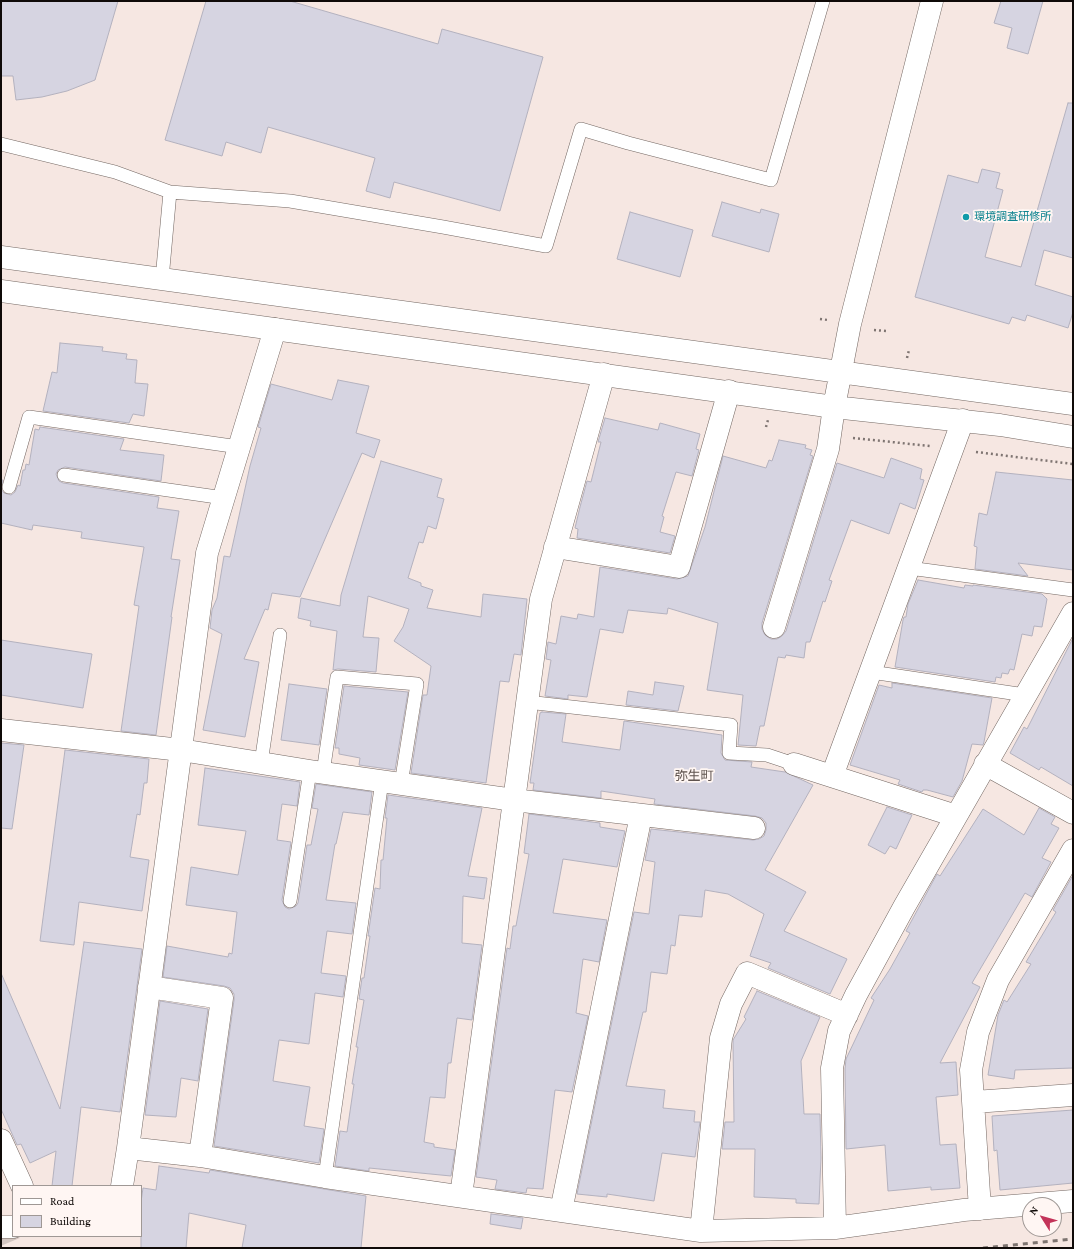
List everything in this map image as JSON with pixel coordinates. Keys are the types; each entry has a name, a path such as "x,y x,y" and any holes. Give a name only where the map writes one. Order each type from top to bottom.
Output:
{"street":[{"path":"774,627 828,449 834,406 850,324 928,2"},
{"path":"1,257 1073,404"},
{"path":"1,291 834,406 963,420 1073,437"},
{"path":"122,1185 207,553 275,329"},
{"path":"461,1196 541,599 604,374"},
{"path":"555,547 679,567 729,391"},
{"path":"832,776 963,420"},
{"path":"835,1228 832,1068 840,1031 904,907 1073,613"},
{"path":"1,730 181,750 316,772 514,800 754,828"},
{"path":"794,764 956,816"},
{"path":"985,764 1073,813"},
{"path":"561,1211 641,815"},
{"path":"980,1209 971,1070 978,1032 998,980 1073,850"},
{"path":"701,1231 721,1038 731,1004 747,973 847,1015"},
{"path":"149,987 222,998 200,1156"},
{"path":"974,1102 1073,1095"},
{"path":"1,1140 22,1185"},
{"path":"128,1148 200,1156 325,1177 701,1231 835,1228 980,1209 1073,1201"},
{"path":"1,1227 12,1227"}],"lane":[{"path":"1,144 115,172 170,192 290,201 546,246 581,129 628,143 771,180 823,1"},
{"path":"162,279 170,192"},
{"path":"9,487 29,417 239,447"},
{"path":"64,475 224,498"},
{"path":"909,568 1073,590"},
{"path":"261,763 280,635"},
{"path":"871,672 1025,695"},
{"path":"290,901 336,677 417,684 391,782 325,1177"},
{"path":"527,702 731,724 729,753 767,755 794,764"}],"path":[{"path":"874,330 886,331"}],"building":[{"path":"1,1 118,1 95,80 67,91 42,97 16,100 13,76 1,76"},
{"path":"206,1 290,1 438,44 442,29 543,57 500,211 394,182 390,198 366,191 375,158 268,127 261,153 226,142 222,156 165,140"},
{"path":"1001,1 1043,1 1028,54 1007,48 1012,28 994,23"},
{"name":"環境調査研修所","path":"1068,103 1073,103 1073,258 1044,250 1035,285 1073,297 1073,312 1068,328 1027,315 1025,321 1012,317 1009,324 915,297 948,175 978,183 982,169 1000,173 996,188 1003,190 985,257 1021,267"},
{"path":"722,202 760,213 761,209 779,214 769,252 712,236"},
{"path":"630,212 693,230 680,277 617,259"},
{"path":"60,343 103,347 102,351 127,354 126,359 137,360 135,383 148,384 144,416 133,414 129,423 43,411 52,372 57,373"},
{"path":"338,380 369,386 356,433 380,440 374,458 362,453 300,597 272,593 268,610 265,609 244,659 259,662 245,737 203,730 222,634 210,628 212,610 217,598 224,556 230,557 250,466 261,428 258,427 271,384 332,400"},
{"path":"605,418 658,430 660,423 700,434 696,449 699,450 692,476 676,472 662,516 664,517 660,532 675,536 670,553 577,538 578,529 575,528 587,481 591,482 601,442 598,442"},
{"path":"40,427 124,439 120,450 164,455 161,481 65,467 58,470 56,474 59,481 63,483 159,497 157,508 179,511 171,559 180,560 156,735 121,731 139,606 134,605 144,547 81,538 82,532 33,525 32,530 1,523 1,489 4,493 11,495 15,492 18,485 20,486 23,470 25,470 26,464 29,465 35,429 39,430"},
{"path":"779,440 806,445 805,448 812,450 810,455 813,456 762,623 762,629 765,635 771,639 777,639 786,631 837,463 884,478 891,458 922,469 920,479 924,480 915,509 900,503 889,534 851,520 829,580 832,581 825,602 823,601 810,642 806,642 804,658 786,655 785,658 778,657 764,726 760,726 756,746 738,745 743,695 707,690 718,623 668,608 667,614 628,610 623,633 600,629 587,697 568,695 568,699 545,696 551,660 546,659 548,642 556,644 561,616 577,619 578,614 594,617 600,567 677,579 688,576 705,527 723,456 766,468 769,460 772,461"},
{"path":"381,461 442,479 437,497 444,499 436,529 428,526 423,543 419,542 408,578 421,583 421,586 433,590 427,608 481,617 483,594 527,599 521,655 514,654 509,682 500,681 486,783 411,773 423,695 427,695 431,666 394,641 403,627 409,609 368,596 363,637 379,638 376,672 338,669 333,670 337,631 310,626 311,621 298,618 301,598 340,606 341,595"},
{"path":"996,472 1073,480 1073,570 1018,563 1028,576 975,569 977,547 974,546 979,513 987,515"},
{"path":"918,580 964,588 965,585 973,585 1042,594 1047,599 1042,627 1034,626 1032,636 1022,634 1014,670 1010,669 1008,674 1002,673 1001,678 996,677 995,682 895,667 903,620 904,617 906,617 908,604"},
{"path":"1073,638 1073,786 1041,767 1039,770 1010,753 1024,727 1027,729"},
{"path":"1,640 92,654 83,708 1,695"},
{"path":"655,682 684,686 678,711 626,705 628,691 653,695"},
{"path":"892,683 992,698 983,745 972,744 962,781 953,797 927,790 923,790 922,792 898,784 900,780 850,765 879,685 892,688"},
{"path":"289,684 327,689 319,745 281,740"},
{"path":"344,686 408,692 395,770 359,765 360,758 339,754 339,748 335,748"},
{"path":"540,713 566,714 562,742 620,750 624,721 722,735 721,753 725,760 752,762 751,767 785,772 813,785 765,870 806,892 784,931 847,959 830,994 768,968 771,963 750,956 764,914 728,894 705,890 702,917 679,915 675,946 671,945 667,974 651,972 646,1012 643,1012 626,1086 665,1090 663,1108 695,1111 694,1122 700,1122 695,1157 662,1153 654,1201 607,1194 607,1197 577,1194 634,912 649,914 655,862 645,860 651,829 753,840 764,836 766,823 762,818 755,816 654,804 655,799 601,791 601,798 533,790 534,783 530,783"},
{"path":"1,743 24,745 12,829 1,828"},
{"path":"65,750 149,759 147,783 144,783 140,815 137,814 130,857 149,860 142,911 79,902 74,945 40,941"},
{"path":"205,768 300,782 297,806 282,804 277,840 291,842 282,900 285,907 289,909 296,906 298,903 307,845 311,845 318,809 312,808 316,784 372,792 369,815 343,812 335,844 326,900 356,903 352,934 327,931 321,973 346,976 343,997 315,993 309,1044 279,1040 273,1081 310,1087 304,1126 324,1129 319,1163 214,1146 234,994 230,988 224,986 163,977 167,946 228,957 229,953 232,954 237,912 186,905 191,867 238,875 246,831 198,825"},
{"path":"388,795 482,808 468,876 487,878 484,899 463,896 462,943 482,945 472,1020 457,1018 451,1063 448,1063 445,1098 430,1097 424,1142 434,1144 434,1147 455,1150 451,1176 369,1168 369,1171 335,1166 340,1131 347,1132 354,1084 352,1084 358,1047 356,1047 364,1000 359,999 362,978 364,978 375,888 380,889 381,860 383,860 387,818 385,818"},
{"path":"887,807 912,815 896,849 890,846 885,854 868,845"},
{"path":"1039,808 1055,817 1051,824 1059,828 1042,858 1051,862 1032,897 1025,893 972,983 980,987 940,1063 956,1062 958,1095 936,1097 940,1145 956,1144 960,1188 931,1190 931,1187 888,1191 885,1145 846,1149 846,1059 874,1000 871,998 890,969 910,933 906,931 937,874 940,876 983,809 1024,835"},
{"path":"529,814 600,823 600,827 625,831 617,867 563,859 553,913 607,920 599,962 583,959 576,1013 588,1016 572,1092 555,1090 543,1189 527,1188 526,1193 495,1189 497,1180 476,1177 507,948 510,949 513,926 516,926 529,854 524,853"},
{"path":"1073,875 1073,1068 1015,1070 1014,1079 988,1075 998,1015 1004,1000 1007,1002 1031,964 1026,962 1056,912 1053,910"},
{"path":"84,942 142,949 120,1112 81,1107 72,1185 52,1185 56,1151 30,1163 21,1144 17,1145 1,1109 1,973 60,1109"},
{"path":"757,991 820,1017 801,1061 804,1114 820,1114 821,1158 819,1204 796,1203 796,1199 754,1197 755,1149 722,1149 725,1122 734,1122 733,1040 746,1019 744,1017"},
{"path":"160,1001 208,1009 198,1081 181,1078 176,1117 145,1115"},
{"path":"1073,1110 1073,1183 1000,1190 997,1150 994,1151 992,1116"},
{"path":"159,1166 209,1173 210,1170 366,1196 361,1248 242,1248 246,1225 189,1213 186,1248 141,1248 143,1188 156,1190"},
{"path":"491,1214 523,1218 521,1229 490,1224"}],"tunnel":[{"path":"1,1222 12,1248"}],"railway":[{"path":"983,1248 1073,1239"}],"place":[{"name":"環境調査研修所","path":"966,217"}],"district":[{"name":"弥生町","path":"694,776"}]}
